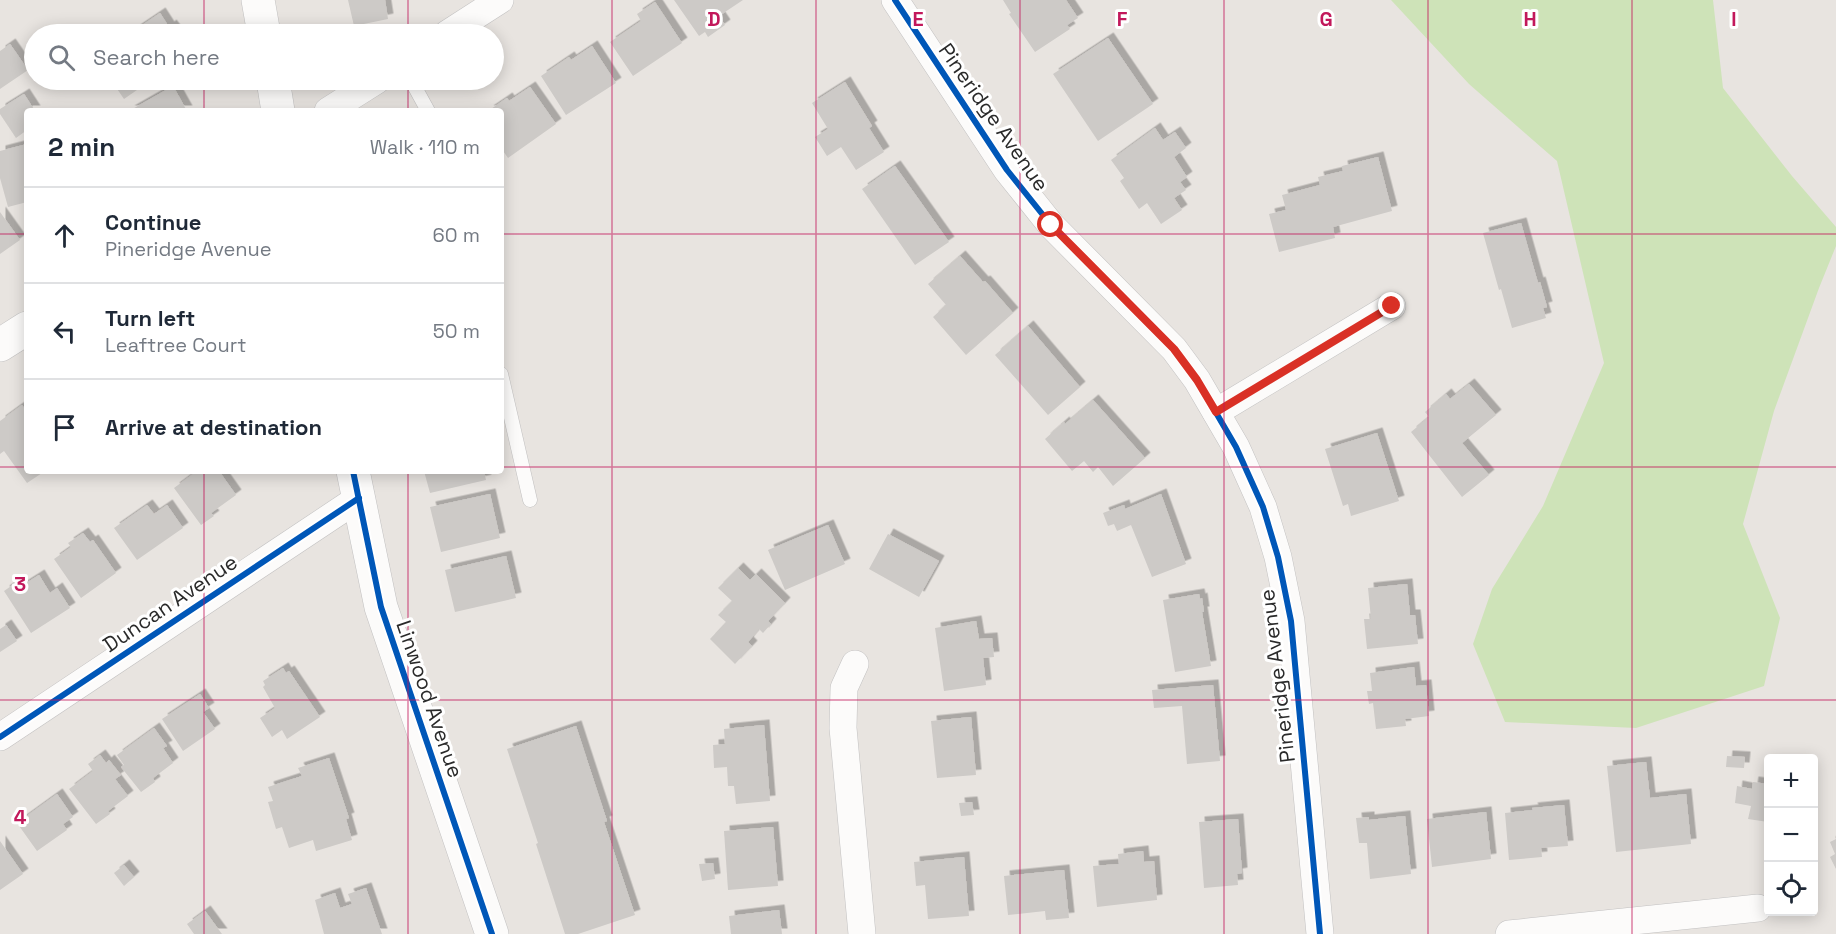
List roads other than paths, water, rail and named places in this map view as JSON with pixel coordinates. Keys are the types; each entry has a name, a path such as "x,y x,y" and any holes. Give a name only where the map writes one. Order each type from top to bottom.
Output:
{"main road":[{"path":"258,0 262,24"},
{"path":"275,90 278,108"},
{"path":"0,345 24,330"},
{"name":"Linwood Avenue","path":"356,485 381,607 492,934"}],"street":[{"path":"463,24 500,0"},
{"name":"Pineridge Avenue","path":"895,0 1014,179 1051,225 1174,349 1197,380 1236,447 1263,507 1278,557 1292,621 1320,934"},
{"path":"333,108 361,90"},
{"path":"1216,412 1392,306"},
{"name":"Duncan Avenue","path":"0,736 356,485"},
{"path":"855,664 844,688 843,728 862,934"},
{"path":"1509,934 1758,908"}],"lane":[{"path":"416,90 426,108"},
{"path":"504,387 530,500"}]}
